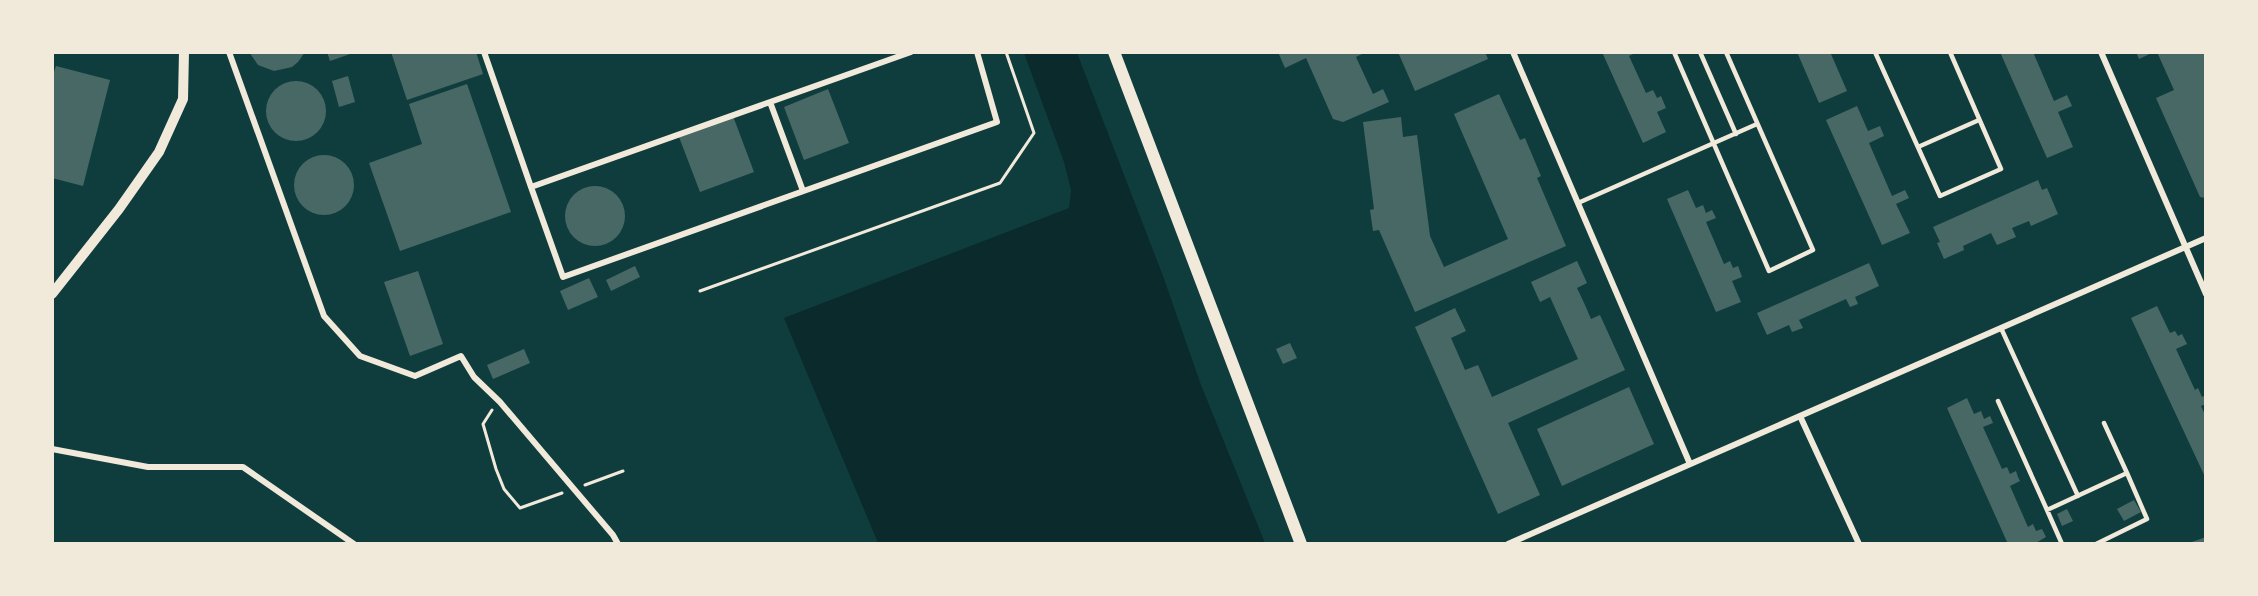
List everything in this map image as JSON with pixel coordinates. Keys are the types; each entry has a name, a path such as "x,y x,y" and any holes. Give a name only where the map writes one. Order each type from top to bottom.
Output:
{"main road":[{"path":"1114,52 1301,543"}],"street":[{"path":"52,294 159,152 183,99 184,52"},
{"path":"229,52 324,316 360,356 415,376 461,357 474,377 500,402 614,535 618,543"},
{"path":"484,52 563,277 997,122 977,52"},
{"path":"531,187 911,52"},
{"path":"1513,52 1690,464"},
{"path":"2101,52 2205,294"},
{"path":"770,102 803,191"},
{"path":"1508,543 2205,238"},
{"path":"1800,416 1859,543"},
{"path":"52,449 148,467 243,467 354,543"}],"lane":[{"path":"1674,52 1769,271 1813,250 1726,52"},
{"path":"1700,52 1736,134"},
{"path":"1875,52 1940,196 2001,169 1950,52"},
{"path":"1918,147 1979,120"},
{"path":"1578,203 1757,124"},
{"path":"2001,328 2078,496"},
{"path":"1998,401 2062,543"},
{"path":"2096,543 2147,519 2104,423"},
{"path":"2047,510 2127,473"}],"path":[{"path":"700,291 1000,183 1034,133 1006,52"},
{"path":"500,402 483,424 504,489 520,508"}],"water":[{"path":"1024,53 1077,53 1163,276 1201,385 1265,543 878,543 784,318 1069,208 1071,190 1064,162"}],"building":[{"path":"249,52 305,52 292,67 274,71 258,65"},
{"path":"327,52 353,52 353,53 330,61"},
{"path":"391,52 476,52 483,74 407,100"},
{"path":"1278,52 1366,52 1356,57 1373,94 1383,89 1389,102 1343,122 1333,119 1306,58 1285,68"},
{"path":"1398,52 1485,52 1488,59 1415,91"},
{"path":"1602,52 1637,52 1629,56 1646,93 1653,90 1657,98 1661,96 1666,108 1657,112 1666,132 1643,143"},
{"path":"1797,52 1835,52 1831,54 1847,91 1819,103"},
{"path":"2000,52 2033,52 2054,101 2067,95 2072,106 2058,112 2073,147 2047,158"},
{"path":"2136,52 2154,52 2139,59"},
{"path":"2157,52 2206,52 2206,198 2200,197 2156,98 2174,90"},
{"path":"56,66 110,80 83,186 52,178 52,78"},
{"path":"348,76 355,102 339,107 332,81"},
{"path":"290,81 302,81 318,89 324,99 326,111 324,123 318,133 302,141 290,141 274,133 266,117 266,105 274,89"},
{"path":"467,84 511,212 400,251 369,163 422,144 409,104"},
{"path":"828,89 849,143 804,160 784,107"},
{"path":"1499,94 1520,140 1525,138 1541,176 1537,178 1566,246 1415,312 1379,230 1373,231 1370,210 1374,209 1363,122 1401,117 1403,137 1417,135 1430,236 1444,267 1508,239 1454,114"},
{"path":"1857,106 1868,131 1880,126 1884,136 1869,143 1892,196 1905,190 1909,198 1896,204 1910,233 1882,245 1826,120"},
{"path":"733,116 754,172 700,192 679,137"},
{"path":"318,155 330,155 346,163 352,173 354,185 352,197 346,207 330,215 318,215 302,207 294,191 294,179 302,163"},
{"path":"2038,180 2042,190 2047,188 2058,214 2031,226 2029,221 2012,228 2016,237 1997,245 1991,233 1963,246 1964,250 1944,259 1933,227"},
{"path":"595,186 612,191 620,199 625,216 620,233 612,241 595,246 578,241 570,233 565,216 570,199 578,191"},
{"path":"1688,190 1696,208 1703,205 1706,213 1712,210 1716,218 1706,222 1724,264 1730,261 1733,268 1738,266 1742,277 1732,281 1741,302 1716,312 1667,199"},
{"path":"1577,261 1587,283 1577,288 1591,319 1600,315 1625,370 1508,423 1540,495 1498,514 1415,327 1455,308 1466,331 1451,338 1465,370 1478,365 1492,397 1578,359 1550,297 1540,302 1531,282"},
{"path":"1869,263 1879,286 1855,297 1858,304 1850,307 1846,299 1799,320 1803,328 1792,332 1789,325 1767,335 1757,313"},
{"path":"635,266 640,277 611,291 606,280"},
{"path":"418,271 443,344 410,356 384,282"},
{"path":"589,278 598,297 568,310 560,291"},
{"path":"2157,306 2170,333 2175,331 2178,336 2182,334 2187,344 2176,349 2195,390 2198,388 2202,397 2206,395 2206,404 2201,406 2206,417 2206,479 2131,318"},
{"path":"1290,343 1297,358 1283,364 1276,349"},
{"path":"524,349 530,363 493,379 487,365"},
{"path":"1629,387 1654,444 1562,486 1537,429"},
{"path":"1967,398 1974,414 1981,411 1984,419 1990,416 1993,423 1983,427 2002,469 2007,467 2010,474 2016,471 2020,481 2010,486 2028,527 2033,524 2036,531 2042,529 2046,537 2034,544 2008,544 1947,408"},
{"path":"2134,500 2141,512 2124,521 2117,509"},
{"path":"2067,509 2073,521 2062,526 2057,514"},
{"path":"2206,537 2206,544 2189,544 2189,543"}]}
